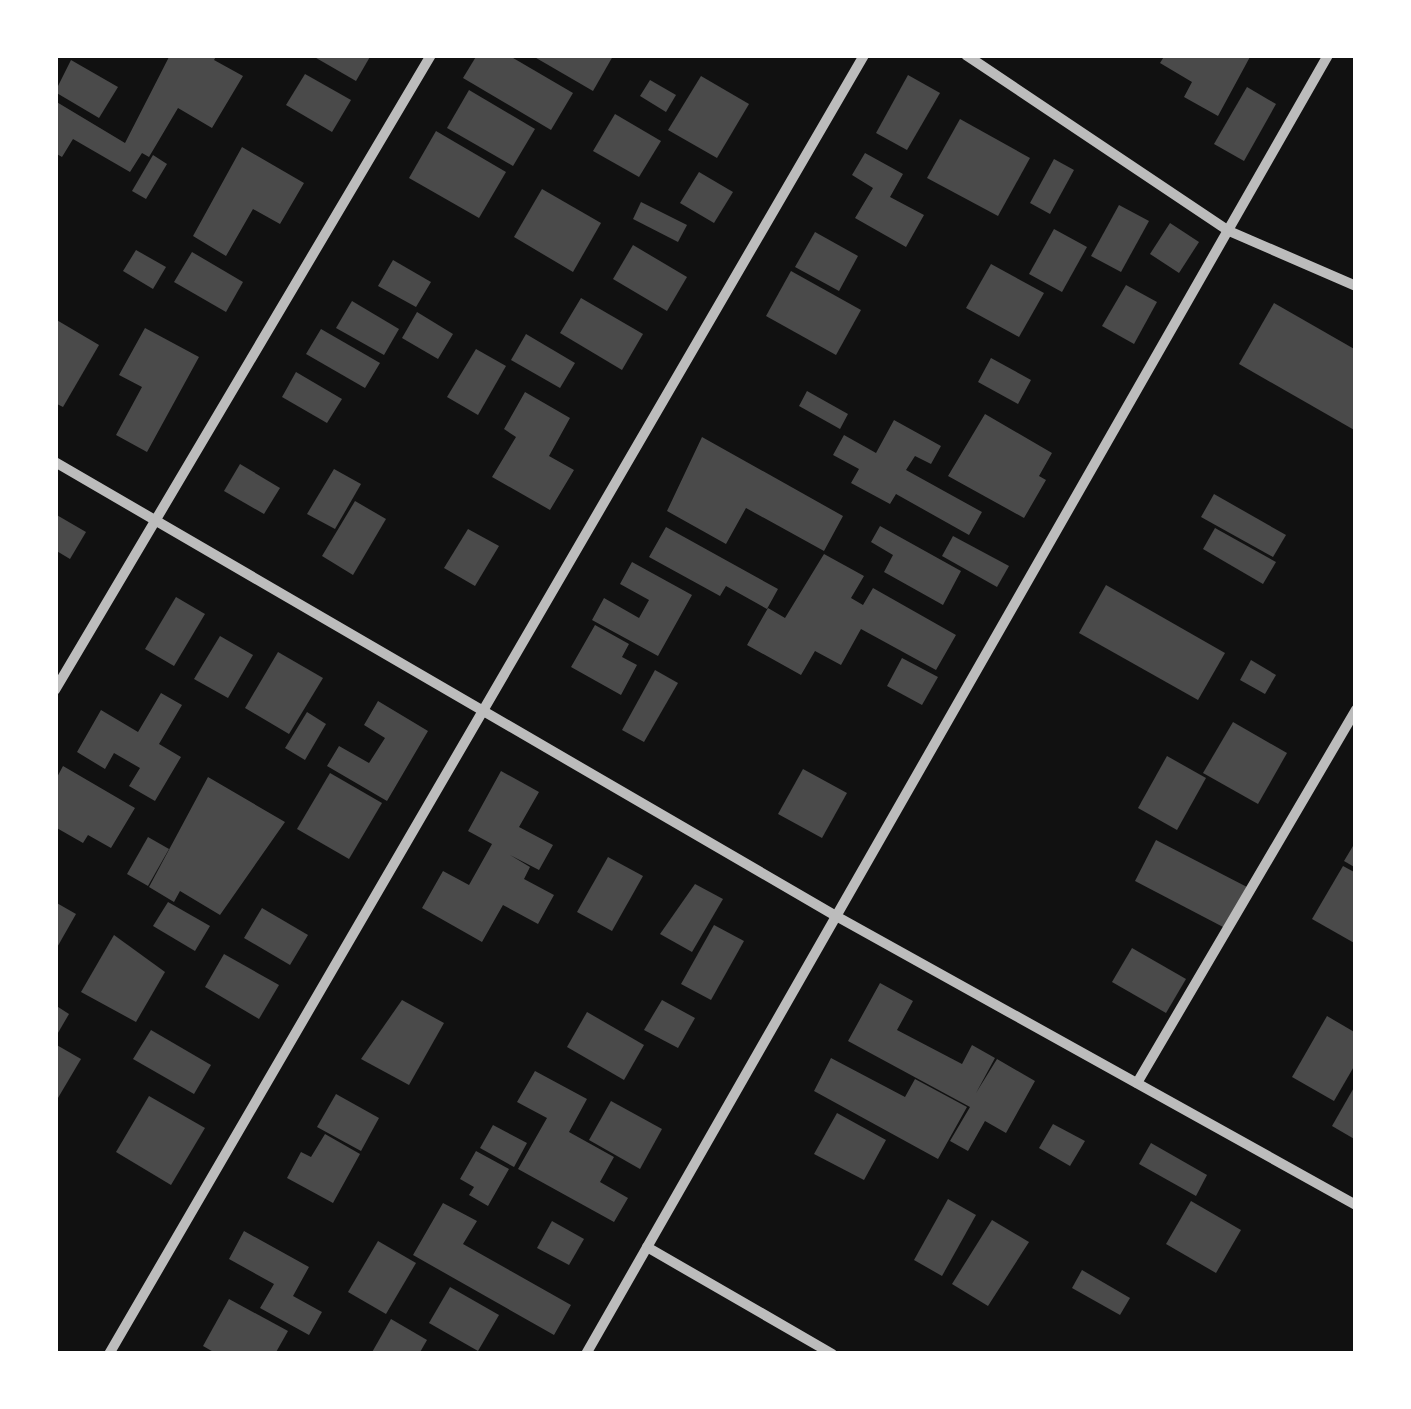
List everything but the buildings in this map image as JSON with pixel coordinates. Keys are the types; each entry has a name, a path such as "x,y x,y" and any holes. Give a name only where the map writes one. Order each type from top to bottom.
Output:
{"street":[{"path":"55,690 431,55"},
{"path":"109,1354 480,706 864,55"},
{"path":"966,55 1229,231 1356,286"},
{"path":"586,1354 1328,55"},
{"path":"55,462 836,916 1356,1205"},
{"path":"1138,1084 1356,710"},
{"path":"647,1248 832,1354"}]}
